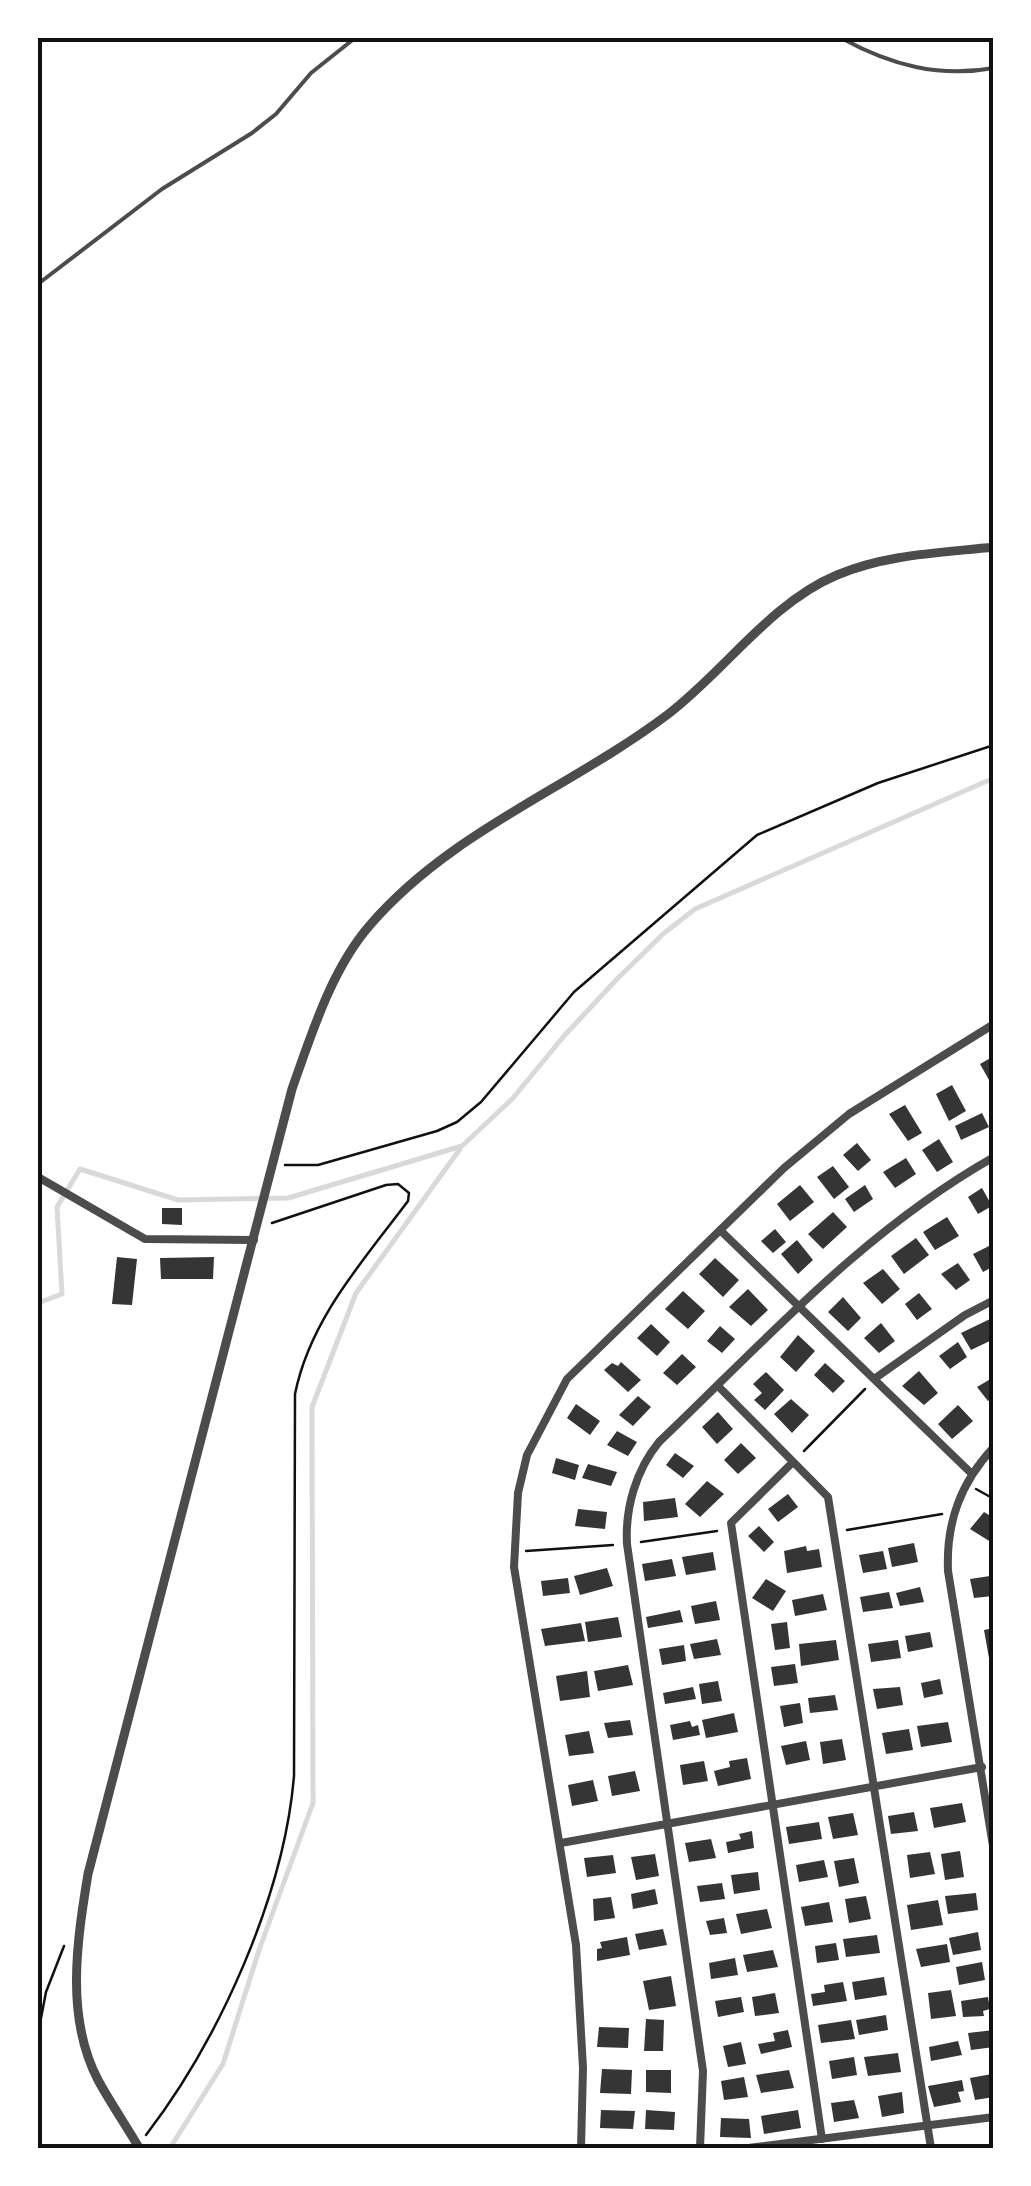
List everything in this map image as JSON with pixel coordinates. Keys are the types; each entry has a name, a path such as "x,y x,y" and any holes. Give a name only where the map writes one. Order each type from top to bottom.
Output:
{"street":[{"path":"139,2147 96,2078 84,2045 77,1986 80,1925 92,1850 127,1732 292,1089 338,973 366,929 426,868 670,714 792,602 835,576 894,557 994,548"},
{"path":"580,2148 583,2068 576,1945 514,1567 518,1493 527,1455 567,1380 784,1168 848,1114 994,1024"},
{"path":"700,2148 703,2071 626,1522 646,1457 797,1305 863,1246 994,1157"},
{"path":"38,1177 146,1240 254,1240"},
{"path":"720,1230 969,1478"},
{"path":"874,1380 994,1300"},
{"path":"718,1386 828,1497 931,2148"},
{"path":"994,1447 969,1478 953,1512 947,1545 994,1852"},
{"path":"792,1463 731,1523 822,2139"},
{"path":"561,1842 982,1768"},
{"path":"748,2148 994,2117"}],"lane":[{"path":"38,284 162,189 252,133 276,114 311,73 355,38"},
{"path":"843,39 876,57 920,70 970,72 994,68"}],"path":[{"path":"272,1164 318,1165 437,1132 457,1122 481,1102 574,992 757,835 878,783 994,745"},
{"path":"139,2147 202,2047 254,1941 276,1877 294,1776 294,1394 302,1360 318,1328 408,1201 409,1193 398,1184 386,1185 256,1228"},
{"path":"792,1463 874,1380"},
{"path":"969,1478 994,1499"},
{"path":"835,1532 953,1512"},
{"path":"38,2034 46,1992 67,1940 80,1925"}],"building":[{"path":"994,1056 994,1078 989,1080 980,1064"},
{"path":"952,1085 966,1111 949,1121 936,1094"},
{"path":"905,1105 922,1133 908,1141 889,1114"},
{"path":"982,1113 989,1127 961,1140 955,1126"},
{"path":"939,1139 953,1162 937,1172 922,1150"},
{"path":"857,1143 871,1160 858,1171 843,1155"},
{"path":"906,1158 916,1174 895,1188 883,1172"},
{"path":"833,1166 849,1187 834,1199 817,1177"},
{"path":"800,1185 814,1202 790,1221 777,1204"},
{"path":"865,1185 873,1199 854,1212 845,1199"},
{"path":"982,1188 992,1206 978,1214 968,1197"},
{"path":"162,1208 182,1208 182,1225 162,1224"},
{"path":"833,1212 847,1227 823,1249 808,1234"},
{"path":"947,1217 959,1236 935,1250 923,1232"},
{"path":"775,1229 786,1242 773,1253 761,1241"},
{"path":"916,1238 929,1255 904,1274 891,1256"},
{"path":"797,1240 813,1260 798,1274 781,1254"},
{"path":"991,1245 994,1266 983,1272 973,1254"},
{"path":"117,1257 137,1259 132,1305 112,1304"},
{"path":"214,1257 213,1279 161,1279 160,1258"},
{"path":"715,1258 739,1280 723,1297 699,1274"},
{"path":"958,1263 970,1280 956,1290 941,1274"},
{"path":"883,1269 900,1289 882,1304 863,1283"},
{"path":"748,1289 768,1310 751,1326 729,1307"},
{"path":"683,1291 705,1311 688,1329 665,1309"},
{"path":"919,1293 932,1309 917,1320 905,1304"},
{"path":"843,1297 861,1318 848,1331 828,1312"},
{"path":"990,1319 994,1339 971,1350 961,1333"},
{"path":"881,1323 895,1341 879,1353 864,1338"},
{"path":"651,1324 670,1342 657,1356 637,1338"},
{"path":"720,1326 735,1339 722,1353 707,1341"},
{"path":"798,1335 815,1351 796,1372 780,1357"},
{"path":"958,1342 967,1357 950,1369 939,1356"},
{"path":"682,1354 696,1367 677,1385 663,1373"},
{"path":"621,1362 641,1380 628,1392 604,1370"},
{"path":"825,1363 845,1381 833,1393 814,1375"},
{"path":"919,1371 938,1393 924,1405 902,1386"},
{"path":"766,1372 784,1390 765,1410 754,1400 762,1393 753,1384"},
{"path":"994,1377 994,1398 988,1401 977,1387"},
{"path":"638,1396 651,1407 633,1426 619,1415"},
{"path":"791,1399 809,1415 792,1433 774,1414"},
{"path":"576,1404 600,1421 590,1435 567,1418"},
{"path":"958,1405 973,1421 952,1439 938,1424"},
{"path":"718,1412 733,1429 717,1444 702,1427"},
{"path":"617,1431 637,1442 628,1456 607,1445"},
{"path":"741,1443 756,1458 738,1474 724,1460"},
{"path":"675,1453 694,1466 683,1478 666,1465"},
{"path":"556,1458 579,1465 575,1480 552,1473"},
{"path":"588,1464 617,1472 611,1486 582,1478"},
{"path":"707,1481 724,1494 700,1517 685,1504"},
{"path":"788,1494 798,1507 778,1522 768,1509"},
{"path":"675,1498 678,1517 644,1521 643,1502"},
{"path":"578,1509 607,1512 605,1529 575,1526"},
{"path":"984,1512 994,1518 994,1544 970,1529"},
{"path":"759,1526 774,1542 764,1552 748,1536"},
{"path":"914,1543 918,1562 892,1567 888,1548"},
{"path":"806,1546 807,1551 819,1549 822,1567 787,1573 784,1551"},
{"path":"883,1551 887,1569 863,1573 859,1555"},
{"path":"713,1552 716,1570 686,1575 682,1557"},
{"path":"672,1559 676,1576 645,1581 642,1564"},
{"path":"607,1568 613,1586 580,1595 574,1576"},
{"path":"990,1576 993,1596 974,1598 970,1579"},
{"path":"568,1578 570,1593 543,1596 541,1581"},
{"path":"766,1579 786,1591 773,1611 752,1598"},
{"path":"920,1587 924,1602 900,1606 896,1593"},
{"path":"889,1592 893,1608 863,1612 860,1597"},
{"path":"823,1594 827,1610 795,1616 792,1600"},
{"path":"716,1601 720,1620 695,1624 691,1606"},
{"path":"680,1610 683,1622 648,1628 646,1617"},
{"path":"618,1617 622,1637 588,1642 585,1622"},
{"path":"787,1622 790,1648 775,1650 771,1624"},
{"path":"581,1623 585,1641 545,1646 541,1629"},
{"path":"994,1628 994,1657 989,1658 984,1630"},
{"path":"930,1632 933,1647 908,1652 905,1636"},
{"path":"717,1639 721,1655 694,1659 690,1644"},
{"path":"836,1640 839,1660 801,1666 799,1644"},
{"path":"898,1640 901,1658 871,1662 868,1644"},
{"path":"684,1645 686,1661 662,1665 659,1649"},
{"path":"795,1664 798,1683 774,1686 771,1667"},
{"path":"628,1665 633,1685 598,1691 594,1671"},
{"path":"587,1671 590,1697 560,1701 556,1676"},
{"path":"940,1679 943,1694 924,1698 921,1683"},
{"path":"718,1681 722,1701 702,1704 699,1684"},
{"path":"693,1687 696,1699 665,1704 663,1693"},
{"path":"900,1687 903,1705 877,1709 873,1689"},
{"path":"835,1695 838,1710 810,1713 808,1698"},
{"path":"800,1703 803,1723 784,1727 780,1706"},
{"path":"734,1713 738,1732 706,1738 702,1720"},
{"path":"630,1720 633,1735 608,1738 604,1723"},
{"path":"690,1721 692,1727 698,1725 700,1735 673,1740 670,1725"},
{"path":"948,1722 952,1742 921,1747 917,1726"},
{"path":"909,1729 913,1750 886,1754 882,1733"},
{"path":"589,1731 594,1753 569,1756 565,1735"},
{"path":"842,1739 846,1760 823,1764 820,1742"},
{"path":"806,1741 810,1760 786,1765 781,1746"},
{"path":"747,1758 751,1779 718,1786 714,1771 730,1767 729,1761"},
{"path":"704,1761 708,1781 683,1785 680,1765"},
{"path":"635,1771 640,1791 612,1796 608,1776"},
{"path":"593,1780 598,1801 572,1806 568,1785"},
{"path":"962,1803 966,1822 934,1828 930,1808"},
{"path":"914,1812 918,1831 891,1834 888,1816"},
{"path":"853,1813 858,1835 833,1839 828,1817"},
{"path":"819,1822 822,1839 789,1844 786,1827"},
{"path":"752,1831 754,1848 728,1853 726,1842 741,1839 739,1834"},
{"path":"711,1839 716,1858 689,1862 685,1843"},
{"path":"960,1851 964,1877 945,1880 941,1854"},
{"path":"930,1852 935,1874 910,1878 907,1855"},
{"path":"655,1854 659,1876 636,1880 631,1857"},
{"path":"613,1855 616,1873 587,1877 584,1858"},
{"path":"854,1858 859,1883 839,1887 834,1861"},
{"path":"824,1860 828,1877 799,1882 796,1865"},
{"path":"758,1872 760,1890 734,1894 731,1875"},
{"path":"722,1883 725,1899 700,1902 697,1886"},
{"path":"655,1889 658,1904 633,1909 631,1894"},
{"path":"976,1893 978,1910 948,1914 945,1896"},
{"path":"866,1896 871,1919 849,1923 845,1899"},
{"path":"611,1897 615,1918 594,1921 593,1899"},
{"path":"938,1900 943,1925 911,1930 907,1905"},
{"path":"829,1902 833,1922 805,1926 801,1907"},
{"path":"767,1909 772,1928 741,1934 736,1914"},
{"path":"724,1918 727,1933 710,1935 706,1921"},
{"path":"663,1929 667,1945 639,1950 635,1934"},
{"path":"978,1932 981,1950 953,1955 949,1938"},
{"path":"877,1935 880,1953 846,1957 843,1939"},
{"path":"627,1937 630,1955 597,1961 600,1942"},
{"path":"836,1943 839,1960 817,1963 815,1946"},
{"path":"947,1944 950,1962 921,1967 916,1949"},
{"path":"773,1950 778,1967 747,1972 743,1955"},
{"path":"735,1958 738,1975 711,1979 709,1963"},
{"path":"982,1962 985,1980 959,1985 956,1967"},
{"path":"671,1976 676,2006 649,2010 643,1981"},
{"path":"884,1977 887,1995 855,2000 852,1982"},
{"path":"843,1982 847,2001 813,2006 811,1994 825,1992 824,1985"},
{"path":"951,1990 956,2016 931,2019 928,1993"},
{"path":"775,1993 779,2013 755,2016 752,1997"},
{"path":"741,1997 744,2012 718,2017 715,2001"},
{"path":"988,1997 990,2009 983,2011 984,2016 963,2017 961,2001"},
{"path":"886,2015 888,2030 859,2035 856,2020"},
{"path":"646,2019 664,2020 663,2051 644,2051"},
{"path":"851,2020 855,2039 821,2043 818,2025"},
{"path":"599,2027 629,2028 628,2048 597,2047"},
{"path":"788,2030 792,2047 761,2054 758,2044 775,2041 773,2033"},
{"path":"994,2030 994,2047 971,2050 968,2033"},
{"path":"958,2041 962,2055 931,2061 929,2047"},
{"path":"741,2042 746,2064 728,2067 723,2046"},
{"path":"898,2053 901,2072 868,2076 864,2057"},
{"path":"854,2057 857,2075 832,2079 829,2061"},
{"path":"602,2069 632,2070 631,2094 600,2093"},
{"path":"646,2070 671,2070 671,2093 646,2092"},
{"path":"789,2070 794,2088 761,2093 756,2075"},
{"path":"992,2074 994,2097 975,2100 970,2078"},
{"path":"744,2077 748,2097 724,2100 721,2081"},
{"path":"962,2080 964,2091 958,2092 961,2102 934,2107 928,2086"},
{"path":"902,2092 904,2113 882,2117 878,2096"},
{"path":"854,2100 859,2118 834,2122 831,2103"},
{"path":"601,2110 635,2111 633,2129 600,2128"},
{"path":"646,2110 675,2112 674,2130 645,2129"},
{"path":"798,2110 801,2128 764,2134 761,2116"},
{"path":"721,2118 749,2119 751,2138 720,2137"}],"waterway":[{"path":"38,1303 62,1294 57,1207 80,1169 178,1200 288,1198 462,1146 513,1098 617,979 695,909 994,778"},
{"path":"170,2148 223,2064 259,1950 313,1803 312,1407 356,1293 460,1149"}]}
